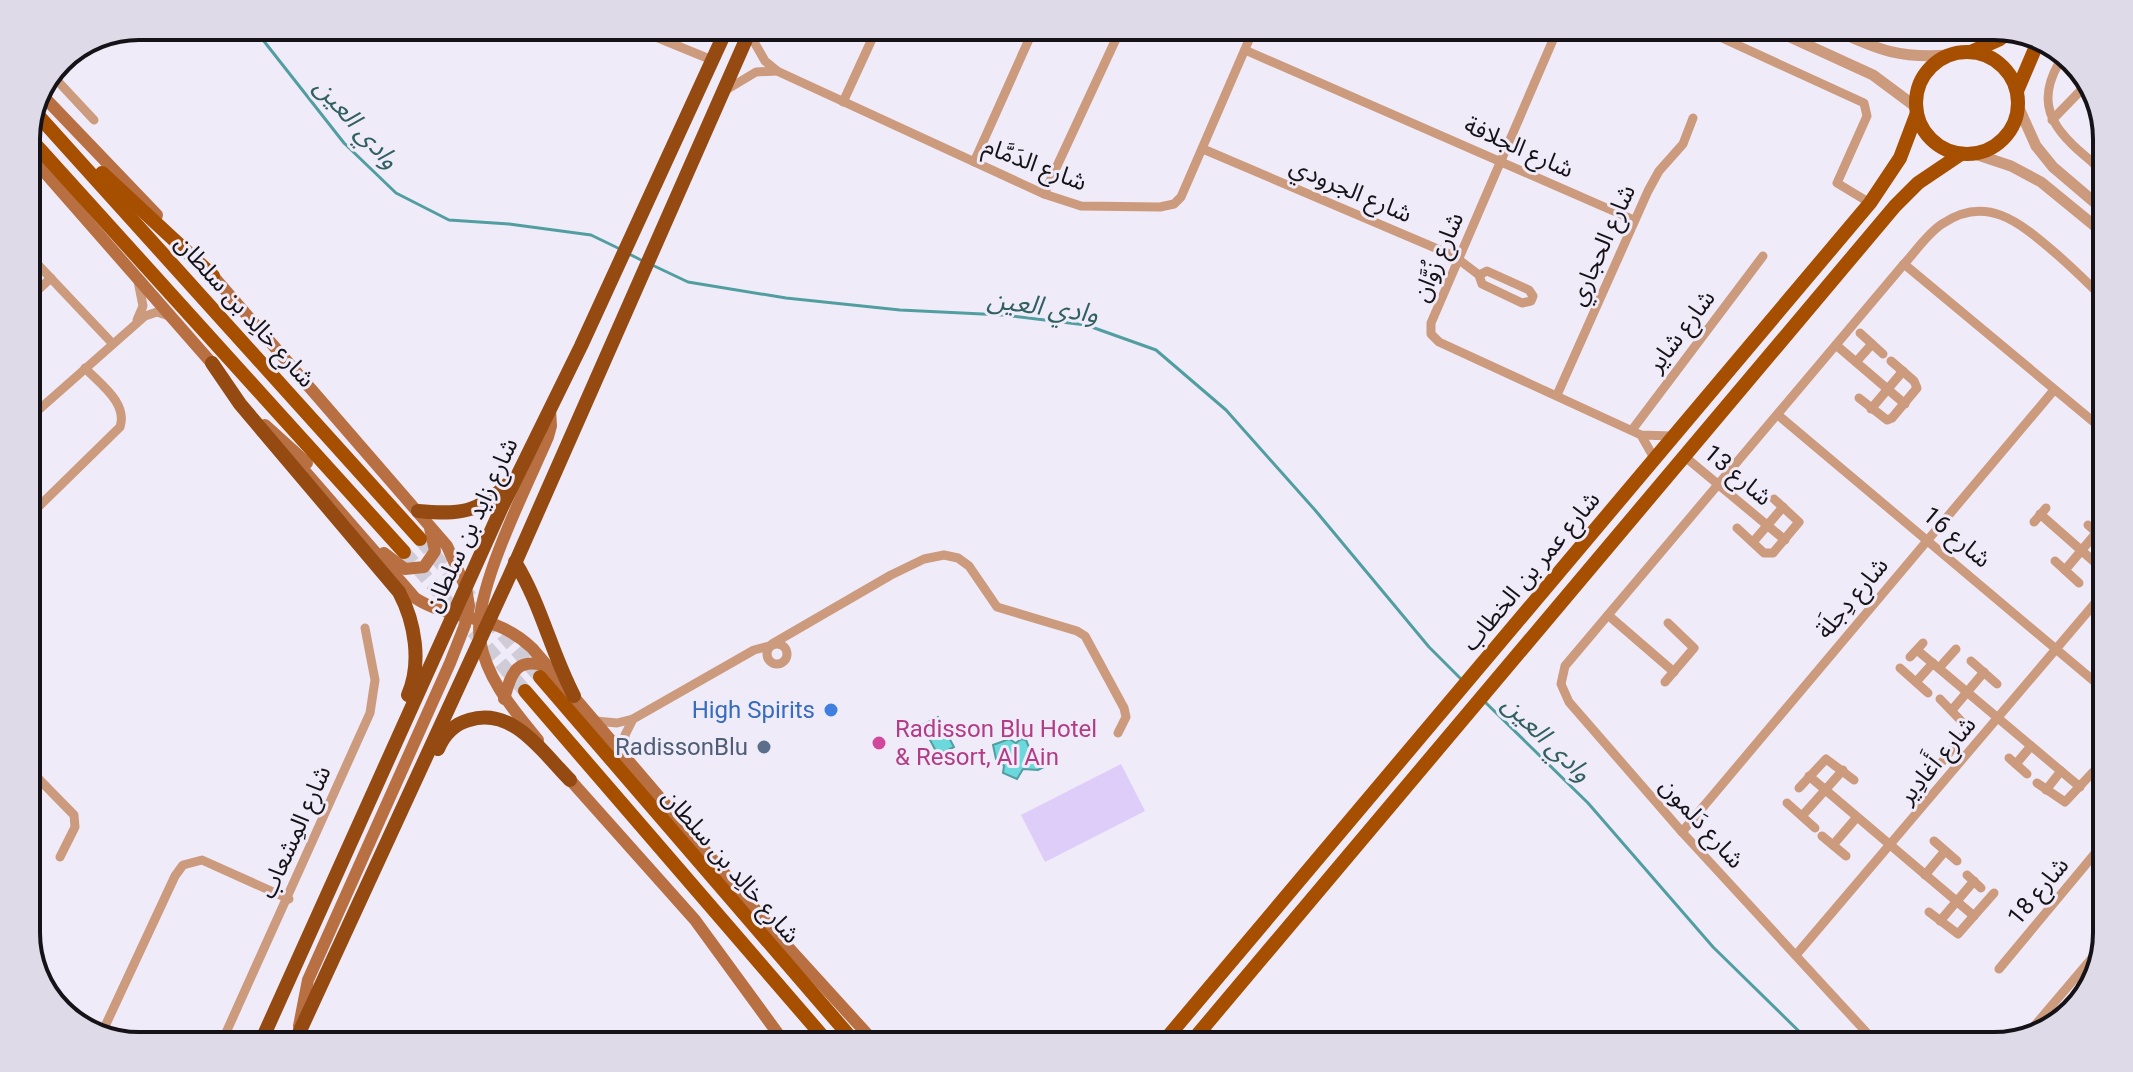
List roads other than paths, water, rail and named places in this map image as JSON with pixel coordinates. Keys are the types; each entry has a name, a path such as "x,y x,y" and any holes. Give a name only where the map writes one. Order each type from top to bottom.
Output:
{"highway":[{"name":"شارع زايد بن سلطان","path":"300,1032 480,640 466,588 721,40"},
{"name":"شارع زايد بن سلطان","path":"265,1032 342,862 473,617 515,562 745,40"},
{"path":"212,363 240,404 399,592 408,614 417,667 412,686 352,823 342,862"},
{"path":"418,511 456,514 469,511 491,500 519,473"},
{"path":"515,562 538,604 553,652 574,696"},
{"path":"368,883 394,846 441,741 458,724 484,717 507,721 531,739 570,780"}],"main road":[{"path":"1997,40 1971,52 1949,55 1937,62 1921,82 1917,110 1923,128 1932,141 1946,150 1968,154 1991,148 2005,138 2014,123 2017,99 2036,49"},
{"path":"1971,52 1995,61 2005,69 2017,99"},
{"path":"48,101 213,276 418,511 447,546 466,588"},
{"name":"شارع عمر بن الخطاب","path":"1172,1032 1870,203 1900,158 1917,110"},
{"path":"43,116 213,276"},
{"name":"شارع خالِد بن سلطان","path":"42,117 420,539"},
{"name":"شارع خالِد بن سلطان","path":"40,149 404,552"},
{"name":"شارع عمر بن الخطاب","path":"1200,1032 1908,191 1931,173 1968,154"},
{"path":"40,167 406,589 424,603 473,617 522,638 545,672"},
{"path":"297,1032 308,980 473,617 548,437 550,408"},
{"path":"265,425 300,456 384,554 399,567 418,569 432,557 435,545 428,523"},
{"path":"480,640 504,699 570,780 695,920 777,1032"},
{"path":"504,699 514,670 536,663 574,696 749,903 865,1032"},
{"name":"شارع خالِد بن سلطان","path":"545,672 846,1032"},
{"name":"شارع خالِد بن سلطان","path":"525,691 819,1032"}],"street":[{"path":"663,40 712,60"},
{"name":"شارع الدَمَّام","path":"755,40 765,61 777,71 1044,194 1081,206 1169,206 1181,197 1249,40"},
{"path":"843,102 872,40"},
{"path":"974,162 1029,40"},
{"path":"1044,194 1116,40"},
{"name":"شارع زُوَّان","path":"1553,40 1431,323 1431,334 1439,342 1636,432 1672,436"},
{"path":"1727,40 1860,101 1866,108 1867,116 1837,183 1870,203"},
{"path":"1797,40 1873,75 1917,110"},
{"path":"1858,40 1887,53 1914,57 1949,55"},
{"name":"شارع الجلافة","path":"1245,50 1634,220"},
{"path":"2059,65 2048,86 2052,120 2065,138 2093,163"},
{"path":"722,92 756,72 777,71"},
{"path":"58,82 94,120"},
{"path":"2052,120 2080,91"},
{"path":"2017,99 2036,146 2047,160 2093,201"},
{"name":"شارع الحجاري","path":"1557,395 1653,179 1683,144 1693,118"},
{"name":"شارع الجرودي","path":"1203,149 1460,259 1479,275 1482,284 1522,303 1532,299 1529,290 1514,283 1487,271 1479,275"},
{"path":"1968,154 2011,166 2041,182 2093,225"},
{"name":"شارع دَلمون","path":"1866,1032 1682,832 1562,693 1565,666 1904,264 1945,222 1966,213 1990,212 2022,225 2093,288"},
{"name":"شارع شاير","path":"1636,432 1763,256"},
{"path":"1904,264 2093,422"},
{"path":"40,267 112,343"},
{"path":"40,288 51,278"},
{"path":"135,323 143,306 137,278"},
{"path":"40,408 135,323 153,312 172,317"},
{"path":"1859,398 1887,420 1905,404 1917,386 1860,333"},
{"path":"1856,362 1872,344"},
{"path":"1836,345 1905,404"},
{"path":"40,505 120,427 120,407 85,368"},
{"path":"1871,409 1903,371"},
{"name":"شارع دِجلَة","path":"1682,832 2054,390"},
{"name":"شارع 16","path":"1778,415 2093,680"},
{"path":"1636,432 1654,458"},
{"name":"شارع 13","path":"1684,456 1785,540"},
{"name":"شارع 13","path":"1737,528 1770,554 1799,522 1774,499"},
{"name":"شارع 13","path":"1753,542 1783,507"},
{"path":"2040,515 2093,561"},
{"path":"2088,525 2093,529"},
{"path":"2065,570 2093,536"},
{"path":"596,721 617,723 633,719 754,650 796,631 891,575 924,559 944,555 958,558 969,566 997,607 1063,626 1085,636 1124,708 1126,717 1118,733"},
{"path":"2055,561 2079,583"},
{"name":"شارع أَغادِير","path":"1796,955 2093,606"},
{"path":"1608,615 1674,672"},
{"path":"1665,682 1694,648 1668,623"},
{"name":"شارع المِشعاب","path":"227,1032 289,899 372,705 375,680 365,628"},
{"path":"767,657 772,663 779,664 785,660 796,631"},
{"path":"770,645 782,645 788,653"},
{"path":"767,657 770,645"},
{"path":"1916,682 1956,649"},
{"path":"1917,650 2080,787"},
{"path":"743,658 767,657"},
{"path":"1971,661 1997,684"},
{"path":"1900,668 1928,693"},
{"path":"1952,710 1984,672"},
{"path":"1938,767 1966,731 1966,723 1940,699"},
{"path":"626,756 625,735 633,719"},
{"path":"2027,774 2012,761 2031,746"},
{"path":"1799,788 1826,759 1854,780"},
{"path":"1802,816 1843,770"},
{"path":"2046,790 2061,771"},
{"path":"2037,783 2065,802 2093,772"},
{"path":"1809,776 1974,916"},
{"path":"40,780 74,815 75,827 60,857"},
{"path":"1787,803 1846,856"},
{"path":"1833,845 1857,817"},
{"path":"1934,841 1957,861"},
{"path":"1925,875 1945,851"},
{"name":"شارع 18","path":"1999,969 2093,856"},
{"path":"106,1026 175,876 183,865 202,860 289,899"},
{"path":"1940,921 1974,881"},
{"path":"1929,912 1958,934 1994,893"},
{"path":"2039,1021 2089,962"},
{"path":"1203,1028 1207,1032"}],"water":[{"path":"938,717 954,747 938,755 922,725"},
{"path":"1009,739 1016,743 1026,740 1031,752 1042,757 1044,767 1038,770 1023,769 1017,779 1003,773 1004,766 996,759 993,745"}],"waterway":[{"name":"وادي العين","path":"263,40 344,143 396,193 449,220 591,235 622,250"},
{"name":"وادي العين","path":"629,254 643,261"},
{"name":"وادي العين","path":"650,264 688,282 786,298 900,310 1003,315 1086,325 1156,350 1226,410 1315,510 1429,647 1462,680"},
{"name":"وادي العين","path":"1485,702 1588,803 1713,947 1800,1032"}],"tunnel":[{"path":"420,539 540,677"},
{"path":"404,552 525,691"}],"place":[{"name":"High Spirits","path":"831,710"},
{"name":"Radisson Blu Hotel & Resort, Al Ain","path":"879,743"},
{"name":"RadissonBlu","path":"764,747"}]}
